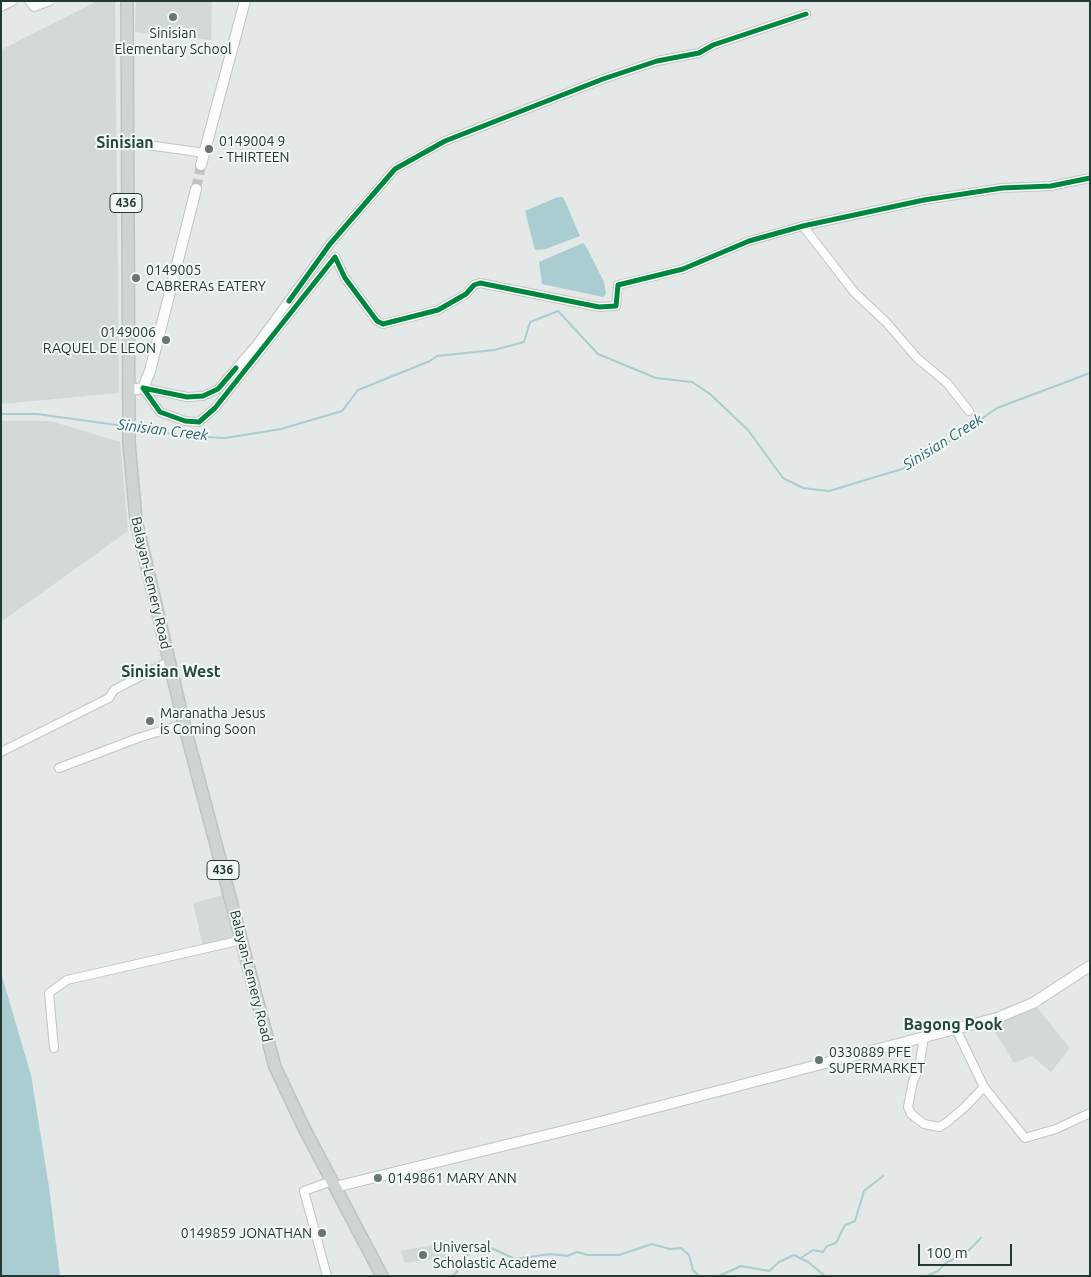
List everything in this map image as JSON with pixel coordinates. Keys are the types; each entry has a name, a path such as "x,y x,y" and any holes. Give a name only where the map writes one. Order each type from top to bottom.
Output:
{"main road":[{"name":"Balayan-Lemery Road","path":"127,1 126,142 130,390 128,443 136,520 184,724 275,1068 382,1276"}],"street":[{"path":"1,7 12,1"},
{"path":"30,1 34,7 50,1"},
{"path":"202,165 245,1"},
{"path":"130,390 143,388 187,397 203,396 218,389 257,344 330,244 395,170 446,141 603,79 657,60 699,53 714,45 806,14"},
{"path":"126,142 204,153"},
{"path":"143,388 160,412 185,421 199,422 214,408 335,257 345,278 377,321 383,324 438,310 466,294 474,285 480,283 599,307 616,306 618,285 683,269 749,241 803,226 924,200 1002,188 1051,186 1090,178"},
{"path":"143,388 152,363 196,189"},
{"path":"803,226 854,292 886,322 917,358 947,383 969,411"},
{"path":"1,752 109,698 114,690 170,661"},
{"path":"59,768 138,738 184,724"},
{"path":"54,1048 49,993 67,980 242,940"},
{"path":"327,1276 304,1190 582,1126 997,1018 1033,1003 1090,966"},
{"path":"956,1029 984,1087 1025,1138 1056,1129 1090,1113"},
{"path":"924,1037 919,1068 913,1081 908,1107 911,1114 924,1124 939,1126 953,1118 984,1087"}],"shaded area":[{"path":"97,1 115,1 119,393 1,404 1,50"},
{"name":"Sinisian Elementary School","path":"136,1 212,1 211,40 135,32"},
{"path":"1,421 51,421 120,442 128,531 1,622"},
{"path":"224,895 235,939 203,946 193,903"},
{"path":"1035,1005 1070,1048 1051,1072 1032,1056 1014,1063 991,1025"},
{"name":"Universal Scholastic Academe","path":"443,1243 446,1258 405,1263 401,1251"}],"water":[{"path":"562,197 565,201 580,236 546,249 535,250 525,211"},
{"path":"583,243 604,282 606,294 603,297 542,284 539,262"},
{"path":"1,973 31,1075 49,1187 60,1276 1,1276"}],"waterway":[{"name":"Sinisian Creek","path":"134,427 184,436 225,438 281,429 342,411 358,390 430,361 437,356 494,350 524,342 530,322 558,311 598,354 656,378 692,382 710,394 748,430 783,478 803,488 829,491 902,469 950,441 997,408 1090,373"},
{"name":"Sinisian Creek","path":"1,414 37,414 124,426"},
{"path":"801,1258 813,1250 823,1252 827,1246 836,1243 845,1225 855,1221 864,1191 883,1176"},
{"path":"927,1276 967,1252 981,1238"},
{"path":"452,1276 456,1273 465,1257 477,1248 489,1247 515,1259 551,1254 567,1256 577,1252 588,1255 619,1255 652,1244 670,1249 681,1248 689,1255 693,1270 699,1276"},
{"path":"719,1276 741,1266 769,1271 779,1262 794,1255 808,1262 825,1276"}],"tunnel":[{"path":"196,189 201,165"}],"cycle path":[{"path":"289,301 330,244 395,169 445,141 603,79 657,61 699,53 713,45 806,14"},
{"path":"143,388 160,412 185,421 199,422 215,408 335,257 345,278 377,321 383,324 438,310 466,294 474,285 480,283 599,307 616,306 618,285 683,269 749,241 803,226 924,200 1002,188 1051,186 1090,178"},
{"path":"143,388 187,397 203,396 218,389 236,368"}],"place":[{"name":"Sinisian Elementary School","path":"173,17"},
{"name":"0149004 9 - THIRTEEN","path":"209,149"},
{"name":"0149005 CABRERAs EATERY","path":"136,278"},
{"name":"0149006 RAQUEL DE LEON","path":"166,340"},
{"name":"Maranatha Jesus is Coming Soon","path":"150,721"},
{"name":"0330889 PFE SUPERMARKET","path":"819,1060"},
{"name":"0149861 MARY ANN","path":"378,1178"},
{"name":"0149859 JONATHAN","path":"322,1233"},
{"name":"Universal Scholastic Academe","path":"423,1255"}],"district":[{"name":"Sinisian","path":"125,143"},
{"name":"Sinisian West","path":"171,672"},
{"name":"Bagong Pook","path":"953,1025"}]}
